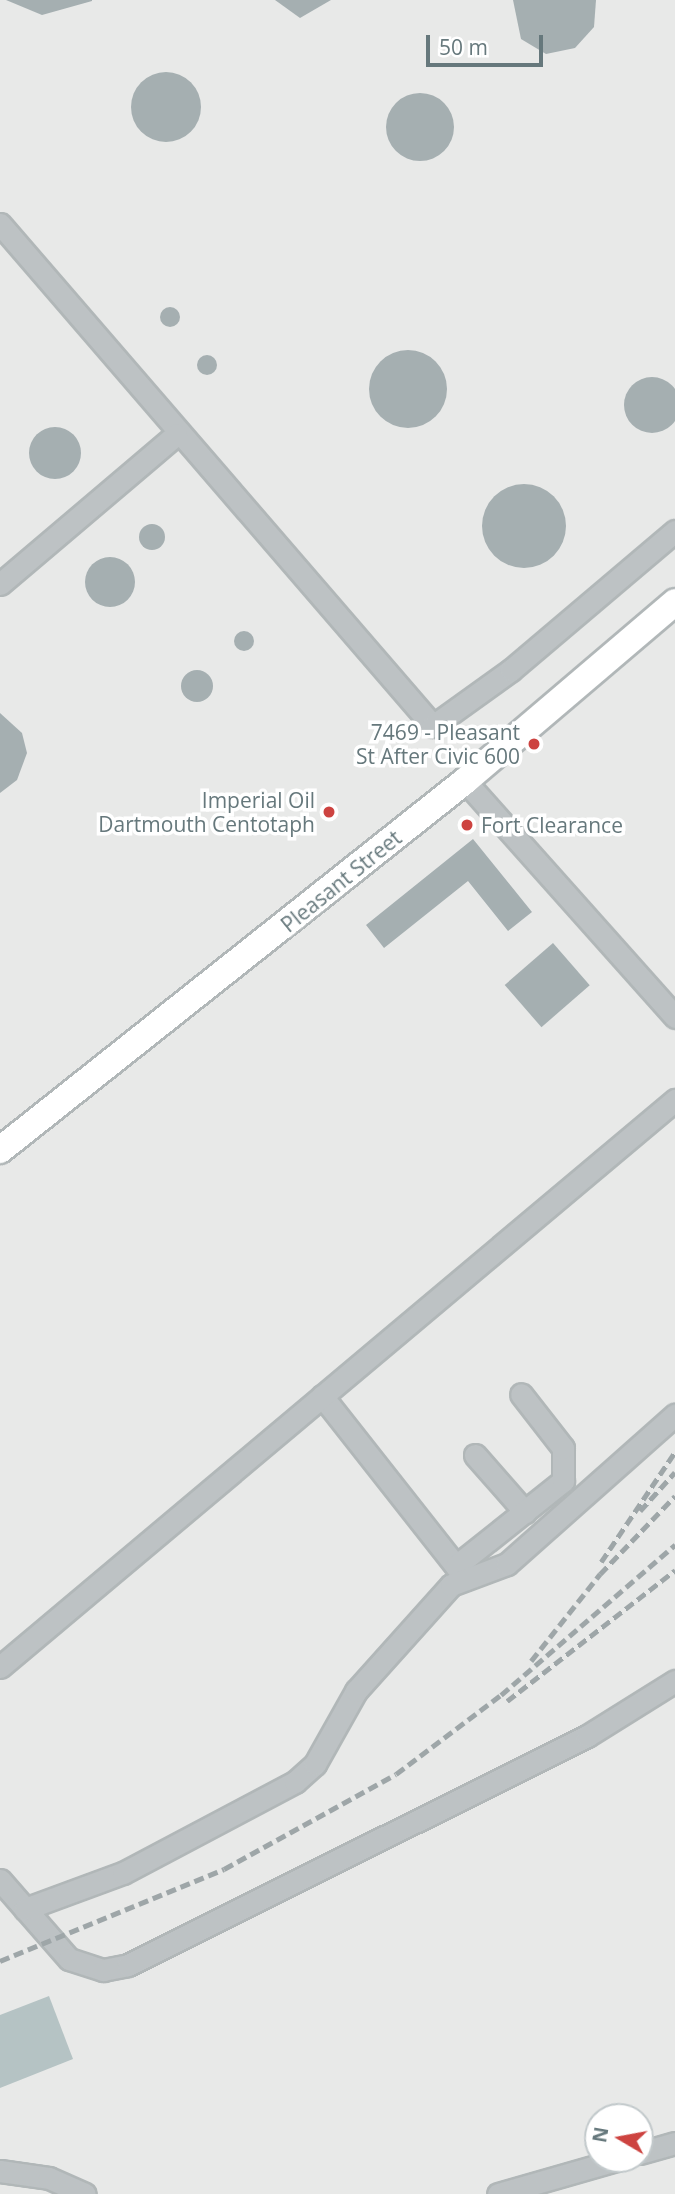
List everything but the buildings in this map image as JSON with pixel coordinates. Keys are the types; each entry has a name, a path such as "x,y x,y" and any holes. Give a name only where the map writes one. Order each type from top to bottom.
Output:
{"main road":[{"name":"Pleasant Street","path":"0,1150 465,781 675,602"}],"lane":[{"path":"0,224 176,435 433,726 511,670 675,531"},
{"path":"0,584 176,435"},
{"path":"465,781 675,1017"},
{"path":"0,1667 675,1100"},
{"path":"25,1909 123,1873 295,1782 314,1764 356,1691 461,1573 525,1511 563,1481 568,1466 564,1448 521,1394"},
{"path":"322,1396 461,1573"},
{"path":"461,1573 506,1564 675,1415"},
{"path":"475,1455 525,1511"},
{"path":"0,1880 69,1959 103,1970 128,1965 575,1742 675,1681"},
{"path":"654,2149 675,2143"},
{"path":"498,2194 584,2169"},
{"path":"0,2171 49,2178 85,2194"}],"shaded area":[{"path":"0,0 675,0 675,2194 0,2194"},
{"path":"49,1996 73,2059 0,2088 0,2015"}],"railway":[{"path":"601,1562 675,1452"},
{"path":"640,1511 675,1472"},
{"path":"531,1661 600,1574 675,1496"},
{"path":"0,1961 224,1869 396,1774 501,1695 675,1545"},
{"path":"507,1701 675,1570"}],"place":[{"name":"7469 - Pleasant St After Civic 600","path":"534,744"},
{"name":"Imperial Oil Dartmouth Centotaph","path":"329,812"},
{"name":"Fort Clearance","path":"467,825"}]}
